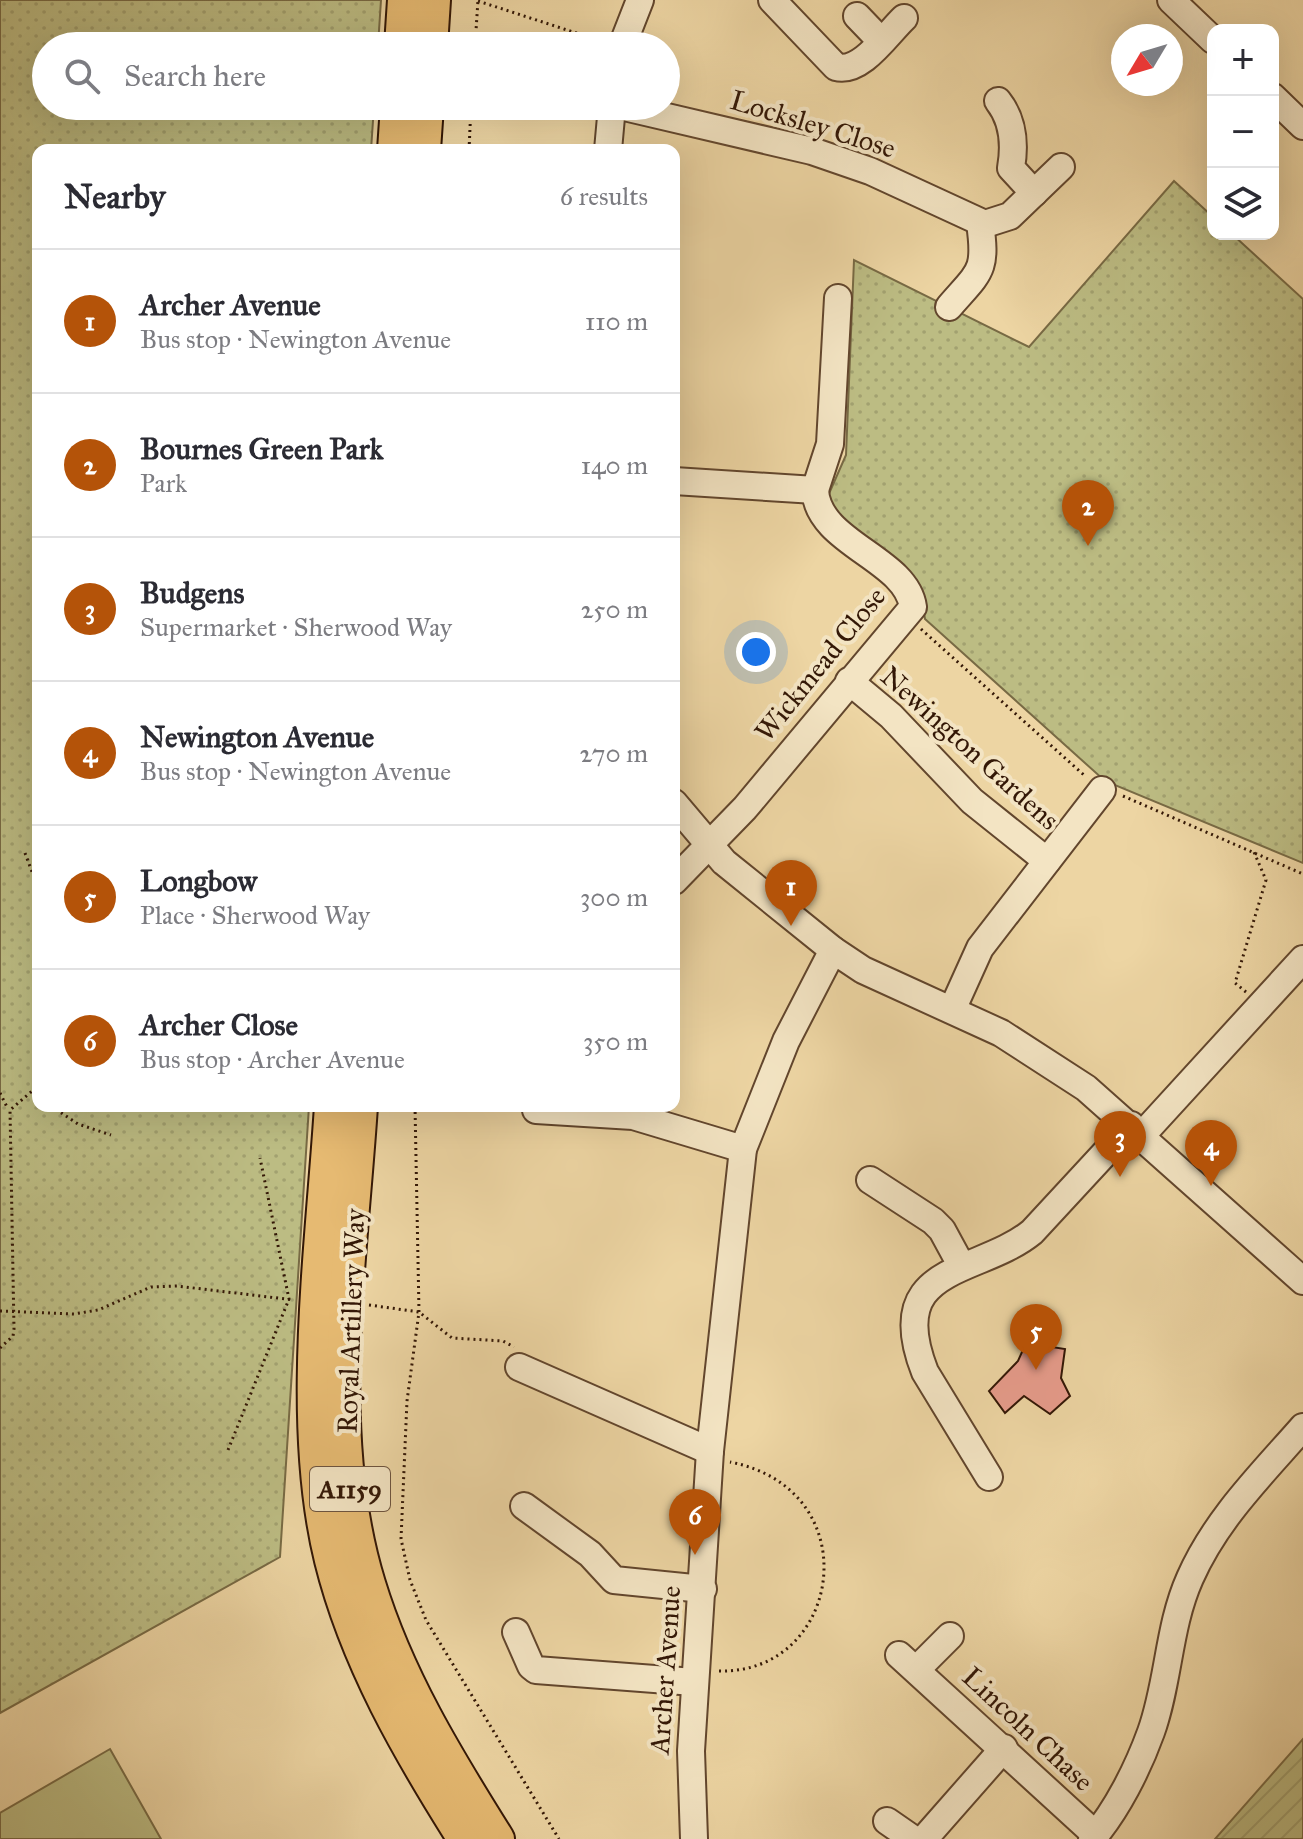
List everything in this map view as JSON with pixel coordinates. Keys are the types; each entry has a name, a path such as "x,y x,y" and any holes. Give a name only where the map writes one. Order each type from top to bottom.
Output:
{"main road":[{"path":"402,32 404,0"},
{"path":"432,32 434,0"},
{"path":"394,144 396,120"},
{"path":"424,144 426,120"},
{"name":"Royal Artillery Way","path":"331,1112 315,1390 318,1475 331,1559 355,1636 389,1712 464,1839"},
{"name":"Royal Artillery Way","path":"361,1112 345,1394 347,1458 356,1536 372,1595 406,1680 436,1737 498,1839"}],"street":[{"path":"620,32 640,0"},
{"path":"772,0 836,67 848,69 855,66 904,18"},
{"path":"1171,0 1207,34"},
{"path":"857,16 881,41"},
{"path":"998,101 1006,111 1012,131 1011,168 1034,193"},
{"path":"1279,103 1303,126"},
{"path":"609,144 611,120"},
{"name":"Locksley Close","path":"680,120 812,151 870,171 980,223"},
{"path":"949,307 982,269 984,251 980,223 1004,220 1061,167"},
{"path":"680,481 815,490 830,444 838,298"},
{"name":"Wickmead Close","path":"680,875 745,808 913,607 910,593 822,517 815,490"},
{"name":"Newington Gardens","path":"849,681 891,716 972,801 1047,861"},
{"path":"952,1010 980,948 1102,790"},
{"path":"680,810 709,846 833,950 863,970 952,1010 1047,1060 1136,1130 1303,1281"},
{"name":"Archer Avenue","path":"694,1839 691,1751 710,1456 743,1149 786,1041 833,950"},
{"path":"989,1477 925,1372 915,1341 922,1299 942,1275 1019,1243 1032,1232 1300,967"},
{"path":"568,1112 633,1116 743,1149"},
{"path":"870,1180 933,1221 942,1230 961,1265"},
{"path":"519,1367 710,1456"},
{"path":"1098,1836 1152,1731 1175,1627 1189,1581 1208,1542 1226,1514 1303,1427"},
{"path":"524,1506 590,1554 614,1580 703,1589"},
{"path":"516,1632 531,1666 536,1670 695,1676"},
{"name":"Lincoln Chase","path":"950,1636 908,1662 1098,1836"},
{"path":"924,1839 1004,1748"},
{"path":"887,1821 913,1839"}],"path":[{"path":"476,32 478,1 575,32"},
{"path":"469,144 470,120"},
{"path":"906,615 1102,790 1303,874"},
{"path":"1254,852 1266,880 1235,983 1261,1005"},
{"path":"25,853 32,872"},
{"path":"0,1093 8,1109 14,1312 13,1336 0,1348"},
{"path":"0,1111 32,1096"},
{"path":"60,1112 78,1124 111,1135"},
{"path":"415,1112 419,1312 407,1401 401,1539 410,1580 426,1620 559,1839"},
{"path":"228,1450 289,1299 260,1158"},
{"path":"2,1311 86,1312 151,1287 177,1286 289,1299"},
{"path":"367,1305 419,1312 452,1338 503,1341 514,1346 519,1367"},
{"path":"695,1676 754,1667 773,1655 804,1628 818,1606 825,1582 825,1562 806,1505 781,1481 752,1467 710,1456"}],"green space":[{"path":"0,0 381,0 379,32 32,32 32,120 373,120 371,144 32,144 32,1112 309,1112 280,1557 0,1713"},
{"path":"1174,181 1207,211 1207,240 1239,240 1303,299 1303,863 1105,781 925,619 920,587 824,505 846,455 854,260 1029,347"},
{"path":"1303,1739 1303,1839 1215,1839"},
{"path":"110,1749 161,1839 0,1839 0,1813"}],"building":[{"path":"1026,1343 1065,1349 1061,1378 1070,1396 1050,1414 1024,1396 1005,1413 989,1391 1018,1361"}],"place":[{"name":"Bournes Green Park","path":"1088,546"},
{"name":"Archer Avenue","path":"791,926"},
{"name":"Budgens","path":"1120,1177"},
{"name":"Newington Avenue","path":"1211,1186"},
{"name":"Longbow","path":"1036,1370"},
{"name":"Archer Close","path":"695,1555"}]}
